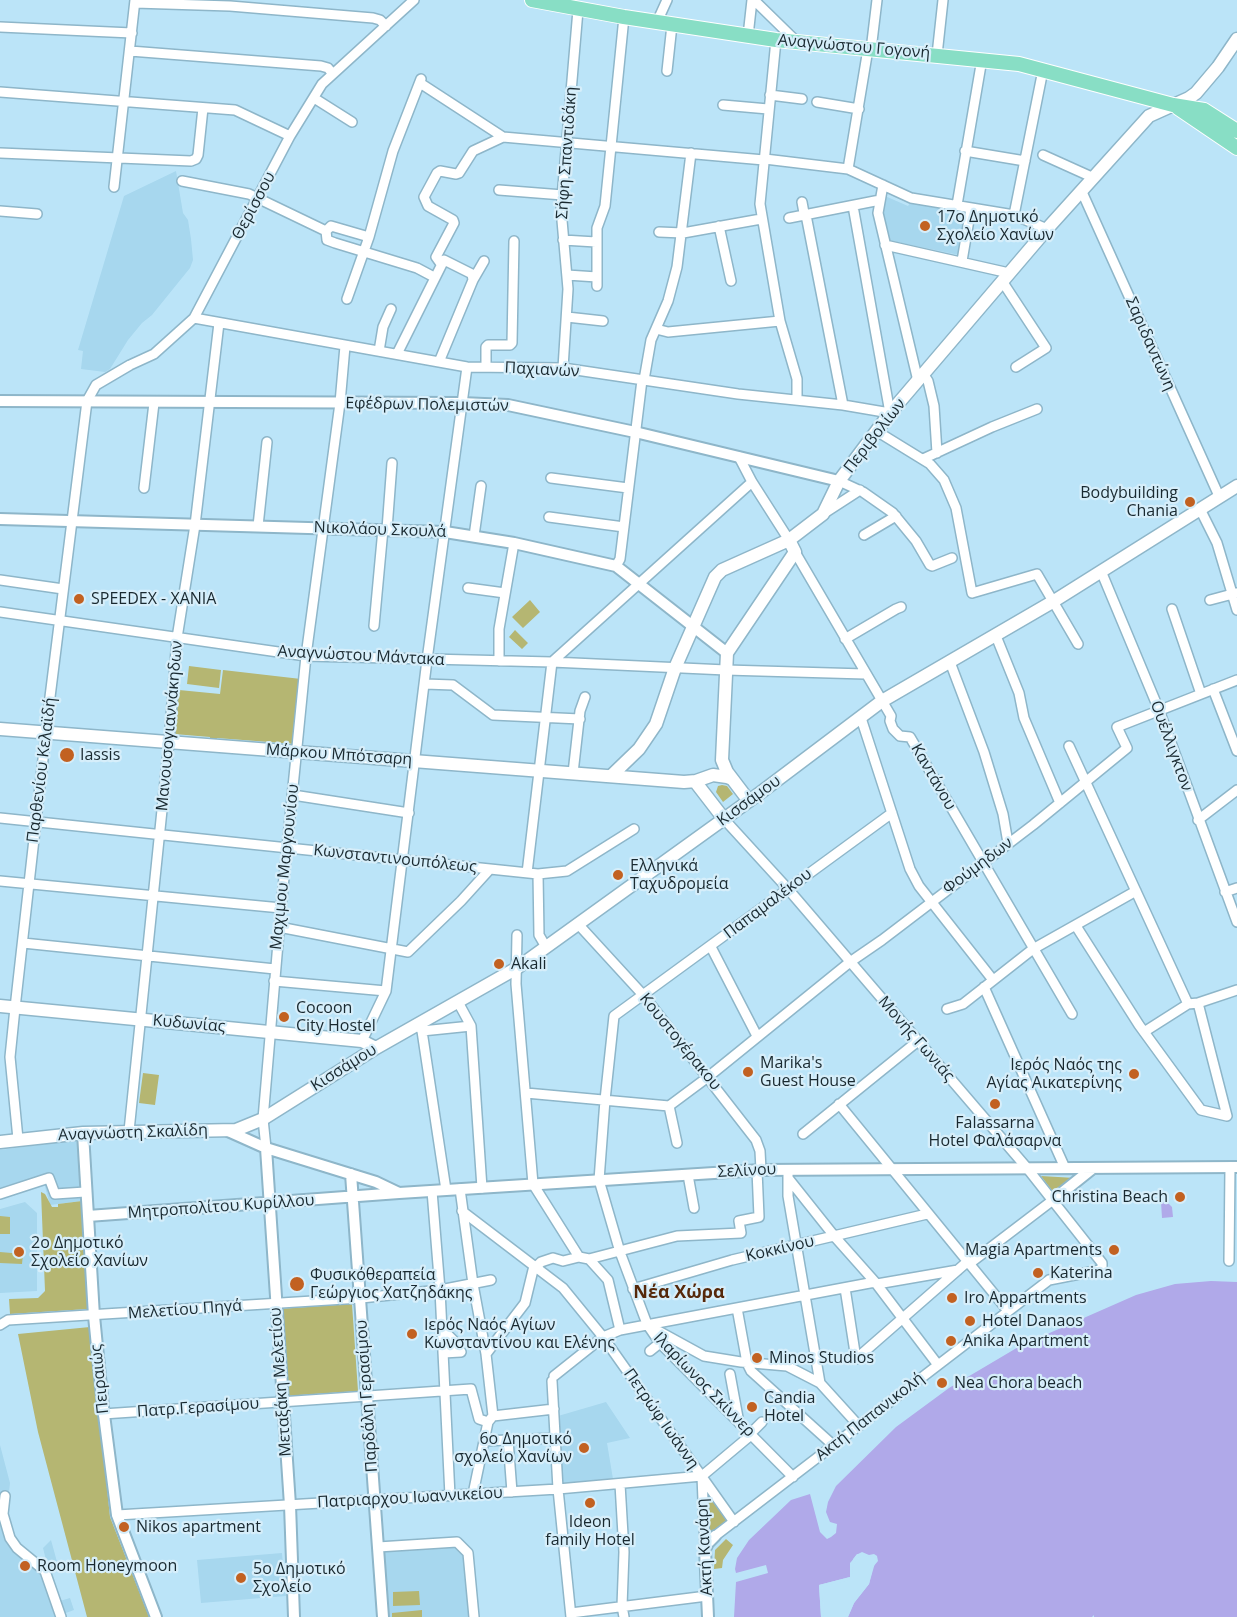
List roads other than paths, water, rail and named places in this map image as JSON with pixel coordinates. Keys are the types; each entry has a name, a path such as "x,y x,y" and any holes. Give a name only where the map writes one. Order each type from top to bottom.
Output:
{"main road":[{"name":"Αναγνώστου Γογονή","path":"532,0 559,3 578,9 597,6 624,17 776,40 1019,64 1173,105 1204,110 1237,131"},
{"name":"Περιβολίων","path":"611,776 650,736 662,711 675,668 715,577 722,570 789,540 823,514 839,482 890,413 1005,277 1149,116 1196,93 1237,39"},
{"name":"Αναγνώστου Γογονή","path":"1173,105 1237,148"},
{"name":"Κισσάμου","path":"263,1119 376,1048 420,1028 458,1002 517,968 749,801 882,701 1054,601 1237,486"},
{"path":"749,801 732,779 722,760 727,652 795,552 789,540"},
{"name":"Μάρκου Μπότσαρη","path":"0,729 678,781 732,779"},
{"path":"722,760 707,779 724,819"},
{"name":"Κυδωνίας","path":"0,1006 362,1041 376,1048"},
{"name":"Αναγνώστη Σκαλίδη","path":"0,1142 83,1133 228,1131 263,1119"}],"street":[{"name":"Θερίσσου","path":"87,401 96,386 130,365 154,354 194,318 290,136 322,84 414,0"},
{"path":"657,22 667,0"},
{"path":"748,36 753,0"},
{"path":"753,0 798,42"},
{"path":"848,169 877,0"},
{"path":"936,55 943,0"},
{"path":"114,187 135,2 230,6 373,18 380,20 386,26"},
{"name":"Σήφη Σπαντιδάκη","path":"563,368 567,317 567,275 562,240 562,195 578,9"},
{"path":"567,275 597,282 597,228 605,206 624,17"},
{"path":"667,71 672,25"},
{"path":"0,27 132,33"},
{"path":"776,40 760,204 780,321 797,380 797,400"},
{"path":"130,51 321,66 328,68 332,73"},
{"path":"957,205 982,59"},
{"path":"1014,215 1043,70"},
{"path":"347,299 369,237 393,152 420,81 503,137 765,159 848,169 911,198 1014,215 1047,229"},
{"path":"0,92 235,110 290,136"},
{"path":"770,95 802,99"},
{"path":"314,98 352,122"},
{"path":"817,102 859,109"},
{"path":"723,105 768,110"},
{"path":"0,153 191,161 196,159 203,108"},
{"path":"441,264 436,257 454,224 453,220 432,208 424,200 436,173 440,171 459,173 473,151 503,137"},
{"path":"965,151 1025,161"},
{"path":"616,566 620,559 643,380 651,340 668,301 683,233 691,153"},
{"path":"1044,155 1094,178"},
{"path":"182,181 249,194 326,231"},
{"path":"883,185 878,213 921,378 928,381 934,406 937,453"},
{"path":"499,190 562,195"},
{"name":"Σαριδαντώνη","path":"1082,192 1219,496"},
{"path":"789,218 880,200"},
{"path":"802,202 843,405"},
{"path":"853,206 890,413"},
{"path":"962,261 971,208"},
{"path":"0,211 38,214"},
{"path":"659,232 683,233 761,219"},
{"path":"326,231 331,226 369,237"},
{"path":"719,226 731,281"},
{"path":"326,231 327,240 417,268 434,277"},
{"path":"562,240 596,242"},
{"path":"486,367 486,347 488,345 510,345 512,343 514,241"},
{"path":"885,245 962,261 1005,277 1046,348 1016,367"},
{"path":"397,354 444,260 472,274 473,280"},
{"path":"439,363 473,280 484,261"},
{"path":"379,351 383,327 391,309"},
{"path":"567,317 603,321"},
{"name":"Παχιανών","path":"194,318 467,368 563,368 738,394 843,405 890,413"},
{"path":"656,329 668,332 780,321"},
{"name":"Μανουσογιαννάκηδων","path":"129,1131 169,742 177,638 195,525 219,322"},
{"name":"Μαχιμου Mαργουνίου","path":"266,1148 263,1119 280,908 306,656 340,403 345,346"},
{"path":"362,1041 386,991 427,660 467,368"},
{"name":"Εφέδρων Πολεμιστών","path":"0,401 461,403 508,405 534,409 839,482 860,490 896,516 916,541 930,565 952,558"},
{"name":"Παρθενίου Κελαϊδή","path":"18,1139 10,1057 35,822 87,401"},
{"path":"144,488 154,403"},
{"path":"923,459 1037,409"},
{"path":"878,432 923,459 944,480 954,503 972,593 1037,574 1078,644"},
{"path":"258,526 267,442"},
{"path":"740,457 752,482 789,540"},
{"path":"374,626 392,463"},
{"path":"551,478 628,488"},
{"path":"527,873 552,662 752,482"},
{"path":"474,536 481,486"},
{"path":"823,514 860,490"},
{"path":"1200,509 1217,543 1235,593 1237,610"},
{"path":"864,535 896,516"},
{"path":"549,517 624,527"},
{"name":"Νικολάου Σκουλά","path":"0,519 385,529 445,532 514,543 616,566 727,652"},
{"path":"499,661 499,629 514,543"},
{"name":"Καντάνου","path":"795,552 891,716 893,729 900,736 910,737 1072,1014"},
{"name":"Ουέλλιγκτον","path":"1101,572 1159,710 1237,922"},
{"path":"0,580 63,589"},
{"path":"468,588 505,593"},
{"path":"1210,600 1235,593"},
{"path":"845,639 896,609 902,608"},
{"path":"1172,609 1201,694"},
{"name":"Αναγνώστου Μάντακα","path":"0,612 306,656 552,662 866,674"},
{"path":"996,636 1019,693 1024,718 1060,803"},
{"path":"950,662 984,752 1003,814 1008,843"},
{"name":"Φούμηδων","path":"669,1106 850,962 1060,803 1127,748 1118,727 1237,680"},
{"path":"424,684 453,685 493,715 580,719"},
{"path":"1213,689 1237,751"},
{"path":"573,772 575,742 579,733 581,705 585,697"},
{"path":"861,718 910,869 919,886 993,980"},
{"path":"1069,746 1136,891 1193,1004 1227,1116 1201,1110 1144,1032 1076,926"},
{"path":"1198,820 1237,790"},
{"path":"293,795 409,813"},
{"name":"Παπαμαλέκου","path":"605,1100 614,1016 892,813"},
{"name":"Κωνσταντινουπόλεως","path":"0,818 538,874 567,871 634,829"},
{"name":"Μονής Γωνιάς","path":"724,819 788,889 1027,1168 1102,1265"},
{"path":"279,927 408,952 461,901 490,869"},
{"path":"538,874 539,935 546,947"},
{"path":"0,880 280,908"},
{"path":"1225,892 1237,888"},
{"path":"947,1009 963,1004 1033,949 1136,891"},
{"name":"Κουστογέρακου","path":"578,924 644,996 756,1140 760,1151 759,1217 739,1221 741,1233 677,1236 620,1252"},
{"path":"517,935 516,984 533,1184 584,1258 608,1280 620,1330"},
{"path":"23,943 275,969"},
{"path":"711,947 757,1036"},
{"path":"274,981 386,991"},
{"path":"984,987 1065,1168"},
{"path":"1144,1032 1193,1004 1237,990"},
{"path":"458,1002 471,1026 482,1188"},
{"name":"Κισσάμου","path":"420,1028 471,1026"},
{"path":"420,1028 446,1190"},
{"path":"803,1134 918,1041"},
{"path":"526,1093 669,1106 677,1143"},
{"path":"599,1180 605,1100"},
{"path":"839,1104 1008,1311"},
{"name":"Σελίνου","path":"228,1131 266,1148 375,1182 399,1193 759,1170 788,1174 892,1169 1234,1167"},
{"name":"Πειραιώς","path":"83,1133 94,1316 103,1414 117,1515 156,1617"},
{"name":"Μεταξάκη Μελετίου","path":"266,1148 290,1505 294,1617"},
{"path":"1229,1261 1234,1167"},
{"path":"845,1288 855,1358 858,1359 958,1270 1093,1168"},
{"name":"Παρδάλη Γερασίμου","path":"351,1174 383,1617"},
{"path":"688,1174 694,1208"},
{"path":"788,1174 835,1236 904,1318 938,1365"},
{"path":"788,1174 788,1196 820,1383"},
{"path":"0,1194 49,1178 55,1194 86,1192"},
{"name":"Ιλαρίωνος Σκίννερ","path":"599,1180 620,1252 646,1324 660,1343 793,1477"},
{"path":"460,1189 473,1284 486,1354 490,1419 473,1494"},
{"path":"432,1191 440,1290 450,1496"},
{"name":"Μητροπολίτου Κυρίλλου","path":"88,1216 399,1193"},
{"name":"Πετρώφ Ιωάννη","path":"462,1211 563,1288 603,1336 734,1522"},
{"name":"Κοκκίνου","path":"633,1289 732,1260 927,1214"},
{"path":"486,1354 525,1303 528,1283 541,1262 554,1258 563,1261 620,1252"},
{"name":"Ακτή Παπανικολή","path":"705,1549 715,1536 1049,1280 1100,1270 1102,1265"},
{"path":"707,1596 622,1606 571,1615 558,1489 553,1379 603,1336 620,1330 845,1288 958,1270"},
{"name":"Μελετίου Πηγά","path":"3,1320 361,1298 440,1290 490,1280"},
{"path":"737,1308 747,1363 751,1371 833,1446"},
{"path":"646,1324 704,1356 786,1366 820,1383 859,1426"},
{"path":"442,1329 461,1352 443,1353"},
{"path":"650,1351 660,1343"},
{"path":"730,1374 739,1423"},
{"name":"Πατρ.Γερασίμου","path":"103,1414 471,1389 479,1419 490,1419"},
{"path":"490,1419 554,1409"},
{"path":"702,1476 762,1422"},
{"path":"484,1441 555,1438"},
{"path":"508,1440 512,1492"},
{"name":"Πατριαρχου Ιωαννικείου","path":"117,1515 558,1489 702,1476"},
{"name":"Ακτή Κανάρη","path":"702,1476 708,1617"},
{"path":"620,1484 624,1552 622,1606 624,1617"},
{"path":"5,1496 3,1514 10,1538 17,1548 45,1572 61,1617"},
{"path":"378,1547 456,1542 468,1553 474,1617"}],"place":[{"name":"17ο Δημοτικό Σχολείο Χανίων","path":"925,226"},
{"name":"Bodybuilding Chania","path":"1190,502"},
{"name":"SPEEDEX - ΧΑΝΙΑ","path":"79,599"},
{"name":"Iassis","path":"67,755"},
{"name":"Ελληνικά Ταχυδρομεία","path":"618,875"},
{"name":"Akali","path":"499,964"},
{"name":"Cocoon City Hostel","path":"284,1017"},
{"name":"Marika's Guest House","path":"748,1072"},
{"name":"Ιερός Ναός της Αγίας Αικατερίνης","path":"1134,1074"},
{"name":"Falassarna Hotel Φαλάσαρνα","path":"995,1104"},
{"name":"Christina Beach","path":"1180,1197"},
{"name":"Magia Apartments","path":"1114,1250"},
{"name":"2ο Δημοτικό Σχολείο Χανίων","path":"19,1252"},
{"name":"Katerina","path":"1038,1273"},
{"name":"Φυσικόθεραπεία Γεώργιος Χατζηδάκης","path":"297,1284"},
{"name":"Iro Appartments","path":"952,1298"},
{"name":"Hotel Danaos","path":"970,1321"},
{"name":"Ιερός Ναός Αγίων Κωνσταντίνου και Ελένης","path":"412,1334"},
{"name":"Anika Apartment","path":"951,1341"},
{"name":"Minos Studios","path":"757,1358"},
{"name":"Nea Chora beach","path":"942,1383"},
{"name":"Candia Hotel","path":"752,1407"},
{"name":"6ο Δημοτικό σχολείο Χανίων","path":"584,1448"},
{"name":"Ideon family Hotel","path":"590,1503"},
{"name":"Nikos apartment","path":"124,1527"},
{"name":"Room Honeymoon","path":"25,1566"},
{"name":"5ο Δημοτικό Σχολείο","path":"241,1578"}],"district":[{"name":"Νέα Χώρα","path":"679,1293"}]}
